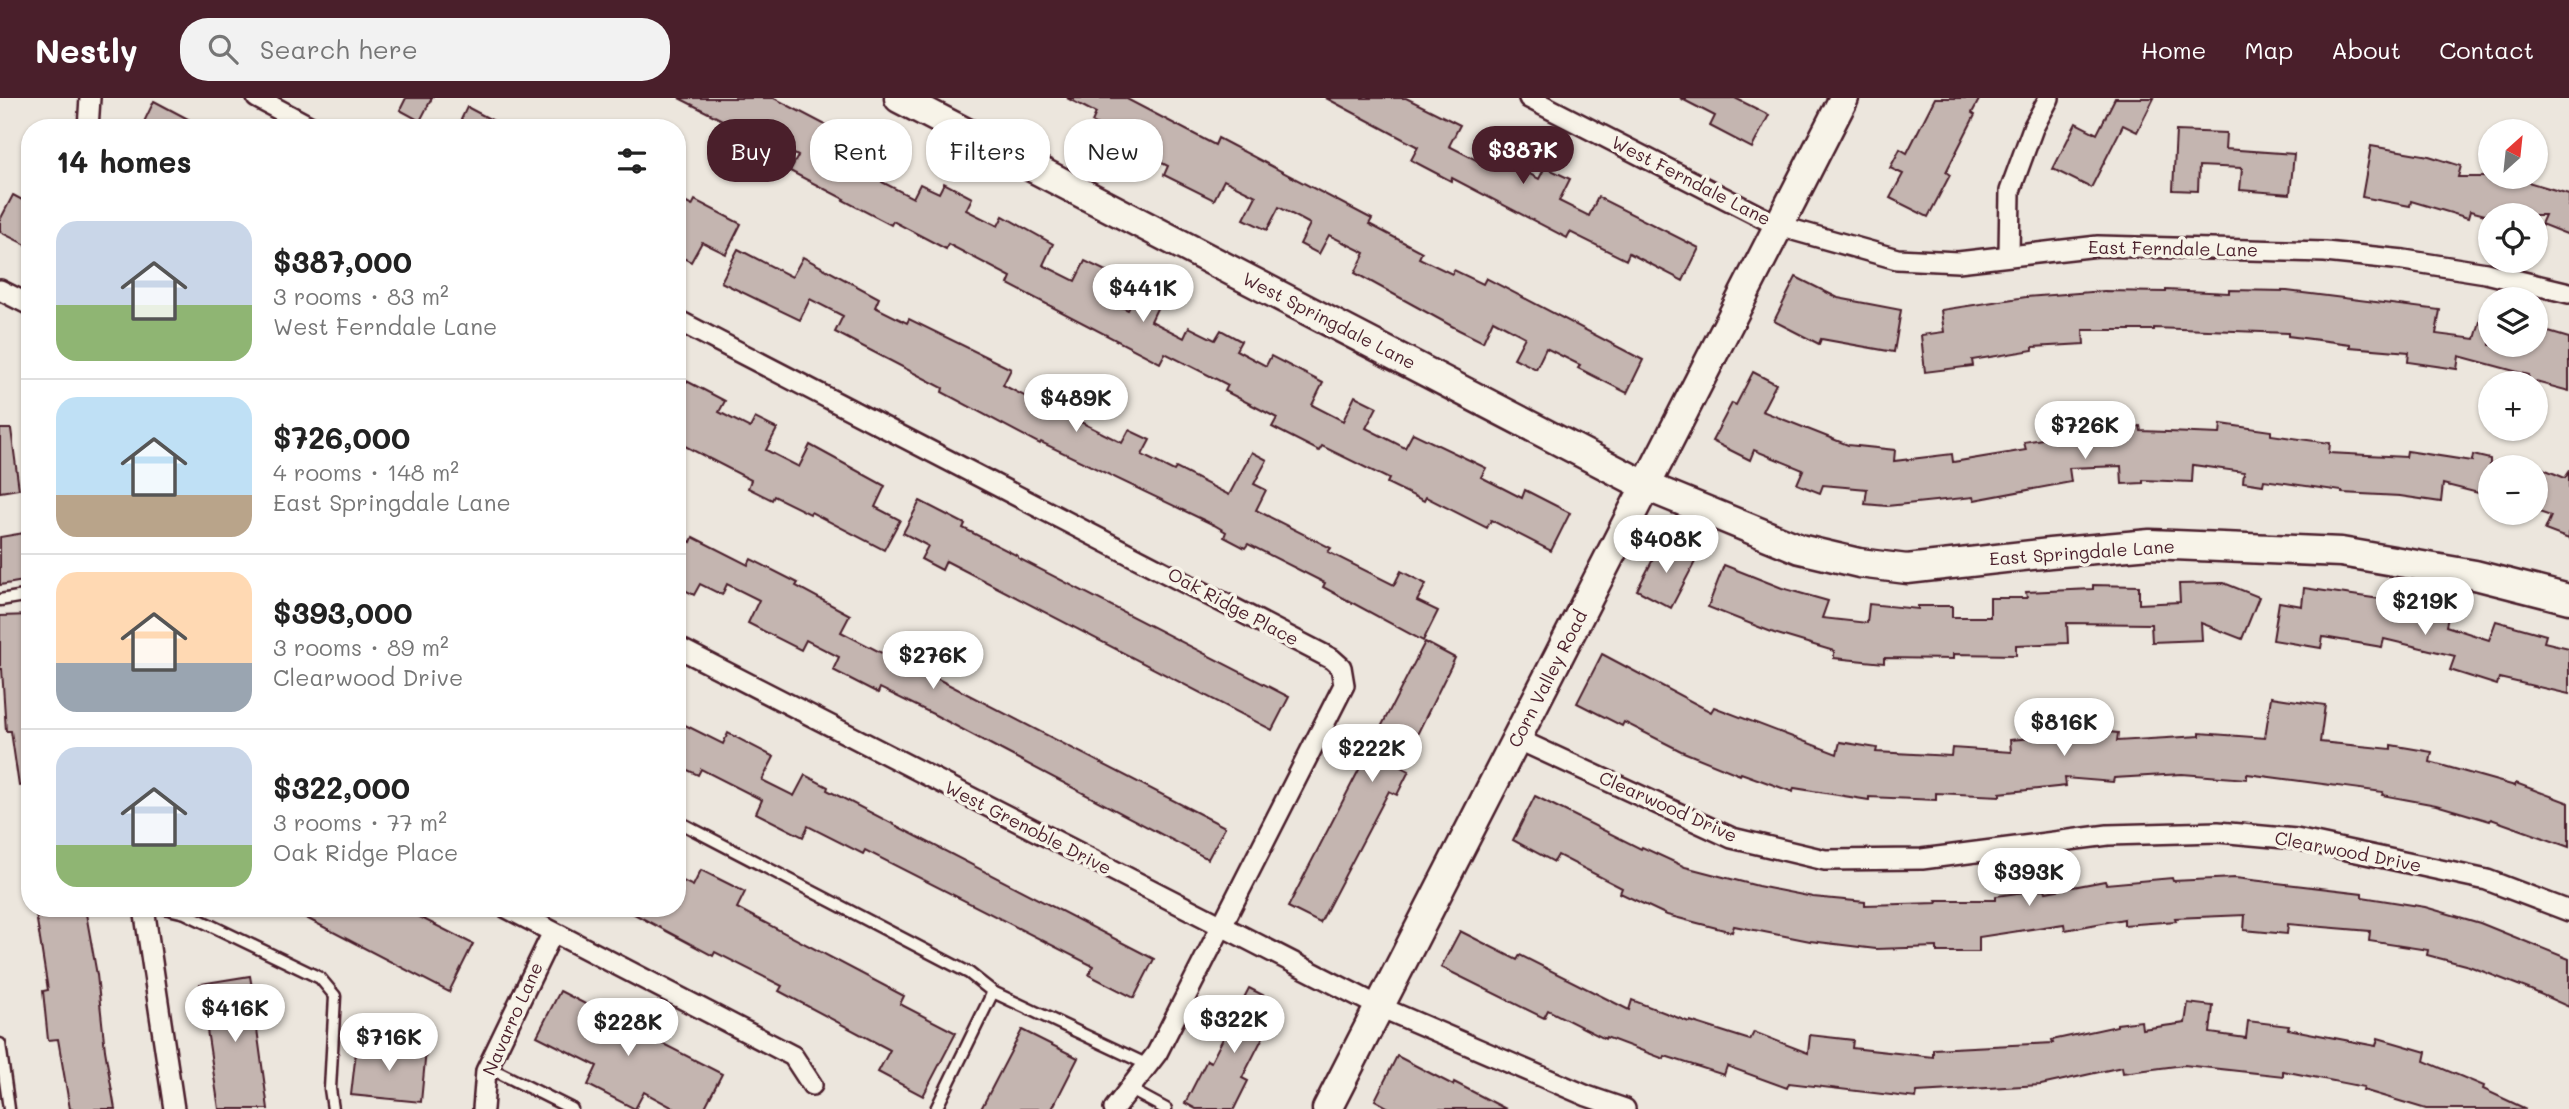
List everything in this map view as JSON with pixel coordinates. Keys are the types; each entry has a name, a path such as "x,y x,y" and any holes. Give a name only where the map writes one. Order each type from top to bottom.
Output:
{"street":[{"path":"89,119 90,98"},
{"path":"257,98 296,119"},
{"name":"West Springdale Lane","path":"899,98 1646,486"},
{"name":"West Ferndale Lane","path":"1529,98 1779,226"},
{"name":"Corn Valley Road","path":"1327,1109 1844,98"},
{"path":"2010,256 2010,191 2033,128 2049,98"},
{"name":"East Ferndale Lane","path":"1779,226 1897,259 1958,262 2098,246 2325,252 2403,260 2486,273 2569,293"},
{"path":"0,290 21,300"},
{"name":"Oak Ridge Place","path":"686,325 1308,646 1341,667 1344,685 1222,928 1157,1053 1114,1109"},
{"name":"East Springdale Lane","path":"1646,486 1800,549 1859,563 1907,569 2150,544 2341,552 2475,575 2569,599"},
{"name":"West Grenoble Drive","path":"686,652 1380,1007 1587,1096 1625,1109"},
{"name":"Clearwood Drive","path":"1517,738 1732,838 1825,860 1922,859 2108,835 2218,832 2296,839 2487,880 2569,911"},
{"path":"145,917 174,1109"},
{"path":"524,917 793,1056 813,1085"},
{"name":"Navarro Lane","path":"483,1109 486,1071 553,932"}],"lane":[{"path":"0,600 21,596"},
{"path":"686,826 968,973 993,992 1148,1065"},
{"path":"193,917 320,978 335,996 330,1089 333,1109"},
{"path":"936,1109 993,992"},
{"path":"0,1044 9,1109"},
{"path":"486,1071 500,1073 572,1109"},
{"path":"1129,1089 1166,1109"}],"building":[{"path":"406,98 432,98 421,119 400,110"},
{"path":"679,98 774,98 814,119 810,119 810,181 796,174 796,119 720,119"},
{"path":"1067,98 1125,98 1215,145 1218,138 1372,219 1369,224 1422,252 1419,258 1452,274 1454,270 1483,284 1486,278 1643,360 1627,393 1546,348 1536,369 1514,358 1525,337 1493,320 1483,342 1459,330 1355,273 1365,253 1329,235 1319,254 1300,244 1310,224 1279,207 1267,230 1244,219 1256,196 1224,180 1214,200 1164,175 1168,166 1163,164 1163,119 1093,119 1096,113"},
{"path":"1326,98 1406,98 1460,125 1449,146 1480,162 1491,140 1511,150 1505,161 1539,179 1545,167 1570,179 1559,201 1589,216 1598,197 1699,248 1683,281 1629,253 1626,260 1570,232 1567,238 1452,178 1451,181 1411,160 1418,147"},
{"path":"1680,98 1735,98 1769,115 1752,148 1710,126 1715,116"},
{"path":"1935,98 1980,98 1972,113 1975,115 1946,172 1950,175 1928,217 1890,198 1903,174 1890,168 1900,149 1907,153"},
{"path":"2115,98 2154,98 2137,132 2123,125 2091,188 2053,169 2076,123 2097,134"},
{"path":"154,101 188,119 145,119"},
{"path":"467,107 490,119 461,119"},
{"path":"2176,131 2226,133 2225,149 2294,154 2290,194 2240,190 2242,168 2199,166 2198,191 2173,190"},
{"path":"2371,146 2429,156 2461,166 2458,177 2478,177 2478,189 2548,188 2569,194 2569,235 2548,227 2548,203 2478,203 2478,213 2470,211 2468,218 2411,201 2410,206 2362,197"},
{"path":"811,182 882,182 913,198 920,184 939,193 944,183 972,198 966,210 998,226 1003,216 1053,244 1043,265 1075,281 1085,261 1108,272 1097,295 1128,310 1139,289 1161,300 1151,321 1184,338 1189,327 1215,340 1221,330 1241,341 1236,350 1266,366 1271,356 1323,383 1312,405 1343,421 1355,396 1377,407 1366,428 1405,448 1413,433 1486,468 1481,477 1522,498 1525,490 1570,513 1551,551 1491,520 1487,528 1426,497 1424,501 1387,483 1389,479 1322,446 1319,451 1272,427 1277,418 1225,391 1228,385 1165,353 1160,363 1008,284 1011,277 948,244 946,249 893,221 891,225"},
{"path":"13,195 21,199 21,242 0,232 0,220"},
{"path":"695,200 741,224 726,254 702,242 691,262 686,260 686,203 692,206"},
{"path":"738,249 792,277 803,257 879,298 875,307 907,323 909,319 1011,369 1003,385 1036,402 1041,391 1062,402 1057,410 1122,443 1129,430 1150,440 1142,455 1174,471 1176,468 1229,495 1252,452 1267,460 1254,484 1266,490 1256,510 1331,548 1328,552 1394,585 1401,571 1426,584 1417,601 1438,611 1423,641 1323,587 1325,583 1248,544 1245,548 1224,537 1226,532 1214,525 1041,442 1040,444 942,392 943,388 835,332 843,316 810,299 800,320 721,282"},
{"path":"1796,277 1838,298 1901,310 1894,352 1821,339 1819,344 1774,321"},
{"path":"2104,291 2287,291 2440,310 2436,334 2475,339 2478,328 2478,357 2548,357 2548,332 2569,338 2569,391 2548,385 2548,371 2514,371 2459,356 2457,369 2408,362 2409,352 2350,347 2350,344 2288,336 2288,333 2154,328 2083,330 2084,344 2033,347 2033,350 1972,360 1973,366 1925,372 1921,335 1944,332 1941,310 2026,297"},
{"path":"1753,372 1776,384 1762,411 1848,445 1895,450 1894,461 1952,454 1953,462 2026,450 2024,442 2091,429 2140,426 2141,431 2220,434 2221,424 2271,431 2271,435 2330,443 2329,453 2406,457 2407,451 2472,461 2473,455 2478,456 2478,493 2443,484 2441,502 2400,496 2342,493 2264,480 2263,485 2243,482 2244,472 2193,465 2192,482 2143,480 2143,483 2122,484 2121,466 2069,468 2071,482 1974,500 1973,497 1887,506 1865,504 1867,489 1823,485 1820,493 1797,484 1803,470 1754,450 1750,460 1712,441 1732,403 1736,405"},
{"path":"686,381 725,401 719,412 750,428 755,418 777,429 766,450 799,467 810,445 885,486 875,507 900,520 884,550 811,512 810,514 774,496 772,500 748,488 751,480 686,447"},
{"path":"0,429 11,429 19,489 0,492"},
{"path":"2548,471 2565,478 2569,472 2569,539 2545,530 2551,516 2548,515"},
{"path":"920,501 965,524 963,528 1018,558 1289,697 1272,730 946,561 942,570 921,559 928,546 903,533"},
{"path":"21,534 21,582 0,585 0,537"},
{"path":"693,537 748,565 751,559 798,583 796,586 850,615 841,632 903,664 911,647 941,663 934,677 1225,827 1208,859 935,715 880,688 878,693 833,670 839,657 806,640 801,650 748,623 759,600 727,584 722,595 700,584 694,595 686,591 686,540 691,542"},
{"path":"1662,542 1696,560 1671,608 1637,590"},
{"path":"1724,565 1782,588 1828,601 1822,618 1867,623 1869,604 1918,609 1918,606 1952,606 1952,617 1990,617 1990,598 2027,598 2026,592 2093,589 2093,585 2139,586 2139,604 2180,602 2179,584 2224,583 2259,597 2242,639 2201,623 2202,640 2152,642 2151,624 2067,623 2068,643 2016,645 2016,655 1953,654 1953,659 1884,658 1884,663 1834,658 1834,651 1774,633 1708,607"},
{"path":"2304,588 2401,602 2449,613 2446,626 2489,640 2496,621 2546,635 2544,642 2569,648 2569,694 2499,678 2497,685 2450,670 2455,656 2384,639 2382,647 2323,637 2321,648 2273,640 2279,602 2302,606"},
{"path":"21,615 21,786 11,731 6,731 0,669 0,616"},
{"path":"1425,642 1455,658 1401,767 1409,771 1397,795 1389,791 1320,923 1288,907"},
{"path":"1602,654 1711,712 1714,707 1837,754 1840,742 1877,748 1876,752 1951,756 1952,748 2011,752 2010,740 2077,734 2077,729 2118,733 2117,741 2200,736 2200,733 2265,738 2271,697 2325,705 2320,742 2391,749 2391,745 2432,752 2430,762 2515,786 2516,783 2569,803 2569,847 2491,819 2490,821 2436,805 2382,795 2383,792 2247,774 2247,779 2182,774 2114,778 2113,782 2065,778 2066,786 2000,793 2000,796 1936,793 1936,800 1869,797 1869,800 1794,788 1793,792 1741,773 1740,775 1681,751 1624,722 1622,726 1577,703"},
{"path":"686,726 723,744 728,733 774,757 762,780 794,796 805,775 828,787 827,790 1154,959 1134,998 1089,975 1093,966 865,850 863,854 808,826 803,837 756,813 762,800 701,769 698,775 686,769"},
{"path":"1535,796 1641,849 1642,847 1685,867 1758,886 1813,897 1865,902 1865,905 1937,903 1936,900 1996,900 1996,896 2045,889 2046,892 2105,881 2106,884 2172,878 2173,881 2235,878 2362,893 2362,897 2425,907 2480,923 2569,959 2569,1007 2469,966 2427,955 2428,950 2369,941 2370,931 2288,924 2287,934 2244,930 2245,915 2175,918 2176,921 2124,925 2124,919 2065,930 2064,924 1979,937 1979,952 1937,952 1937,947 1876,949 1810,941 1734,926 1732,932 1667,915 1620,893 1622,888 1558,855 1554,862 1513,840"},
{"path":"701,870 745,892 737,908 904,996 900,1004 956,1033 923,1096 878,1072 890,1050 779,991 782,986 715,952 713,956 640,917 686,917 686,882 693,886"},
{"path":"36,917 87,917 115,1109 70,1109 58,1039 48,1040 43,991 48,990"},
{"path":"304,917 420,917 473,944 449,992"},
{"path":"1460,931 1517,960 1520,955 1629,1010 1632,1000 1689,1022 1750,1040 1754,1032 1808,1053 1810,1035 1853,1040 1852,1048 1933,1057 1933,1049 2053,1043 2052,1040 2117,1024 2141,1021 2142,1029 2185,1023 2188,1003 2213,1006 2210,1033 2246,1038 2248,1021 2289,1026 2288,1029 2376,1046 2378,1038 2426,1052 2424,1061 2484,1086 2483,1089 2526,1109 2426,1109 2363,1090 2364,1087 2283,1071 2283,1076 2184,1065 2123,1073 2122,1067 2041,1085 1917,1092 1916,1098 1789,1083 1787,1088 1727,1066 1724,1075 1665,1056 1664,1059 1606,1037 1605,1039 1548,1010 1544,1018 1441,967"},
{"path":"250,976 268,1109 219,1109 200,984"},
{"path":"1249,988 1280,1004 1242,1078 1248,1081 1234,1109 1196,1109 1185,1103 1207,1060 1211,1062"},
{"path":"560,991 722,1074 704,1109 675,1109 644,1092 635,1109 588,1085 597,1066 537,1036"},
{"path":"1022,1030 1078,1058 1052,1109 981,1109"},
{"path":"357,1043 426,1050 421,1102 351,1095"},
{"path":"1397,1056 1506,1109 1391,1109 1375,1100"}]}
